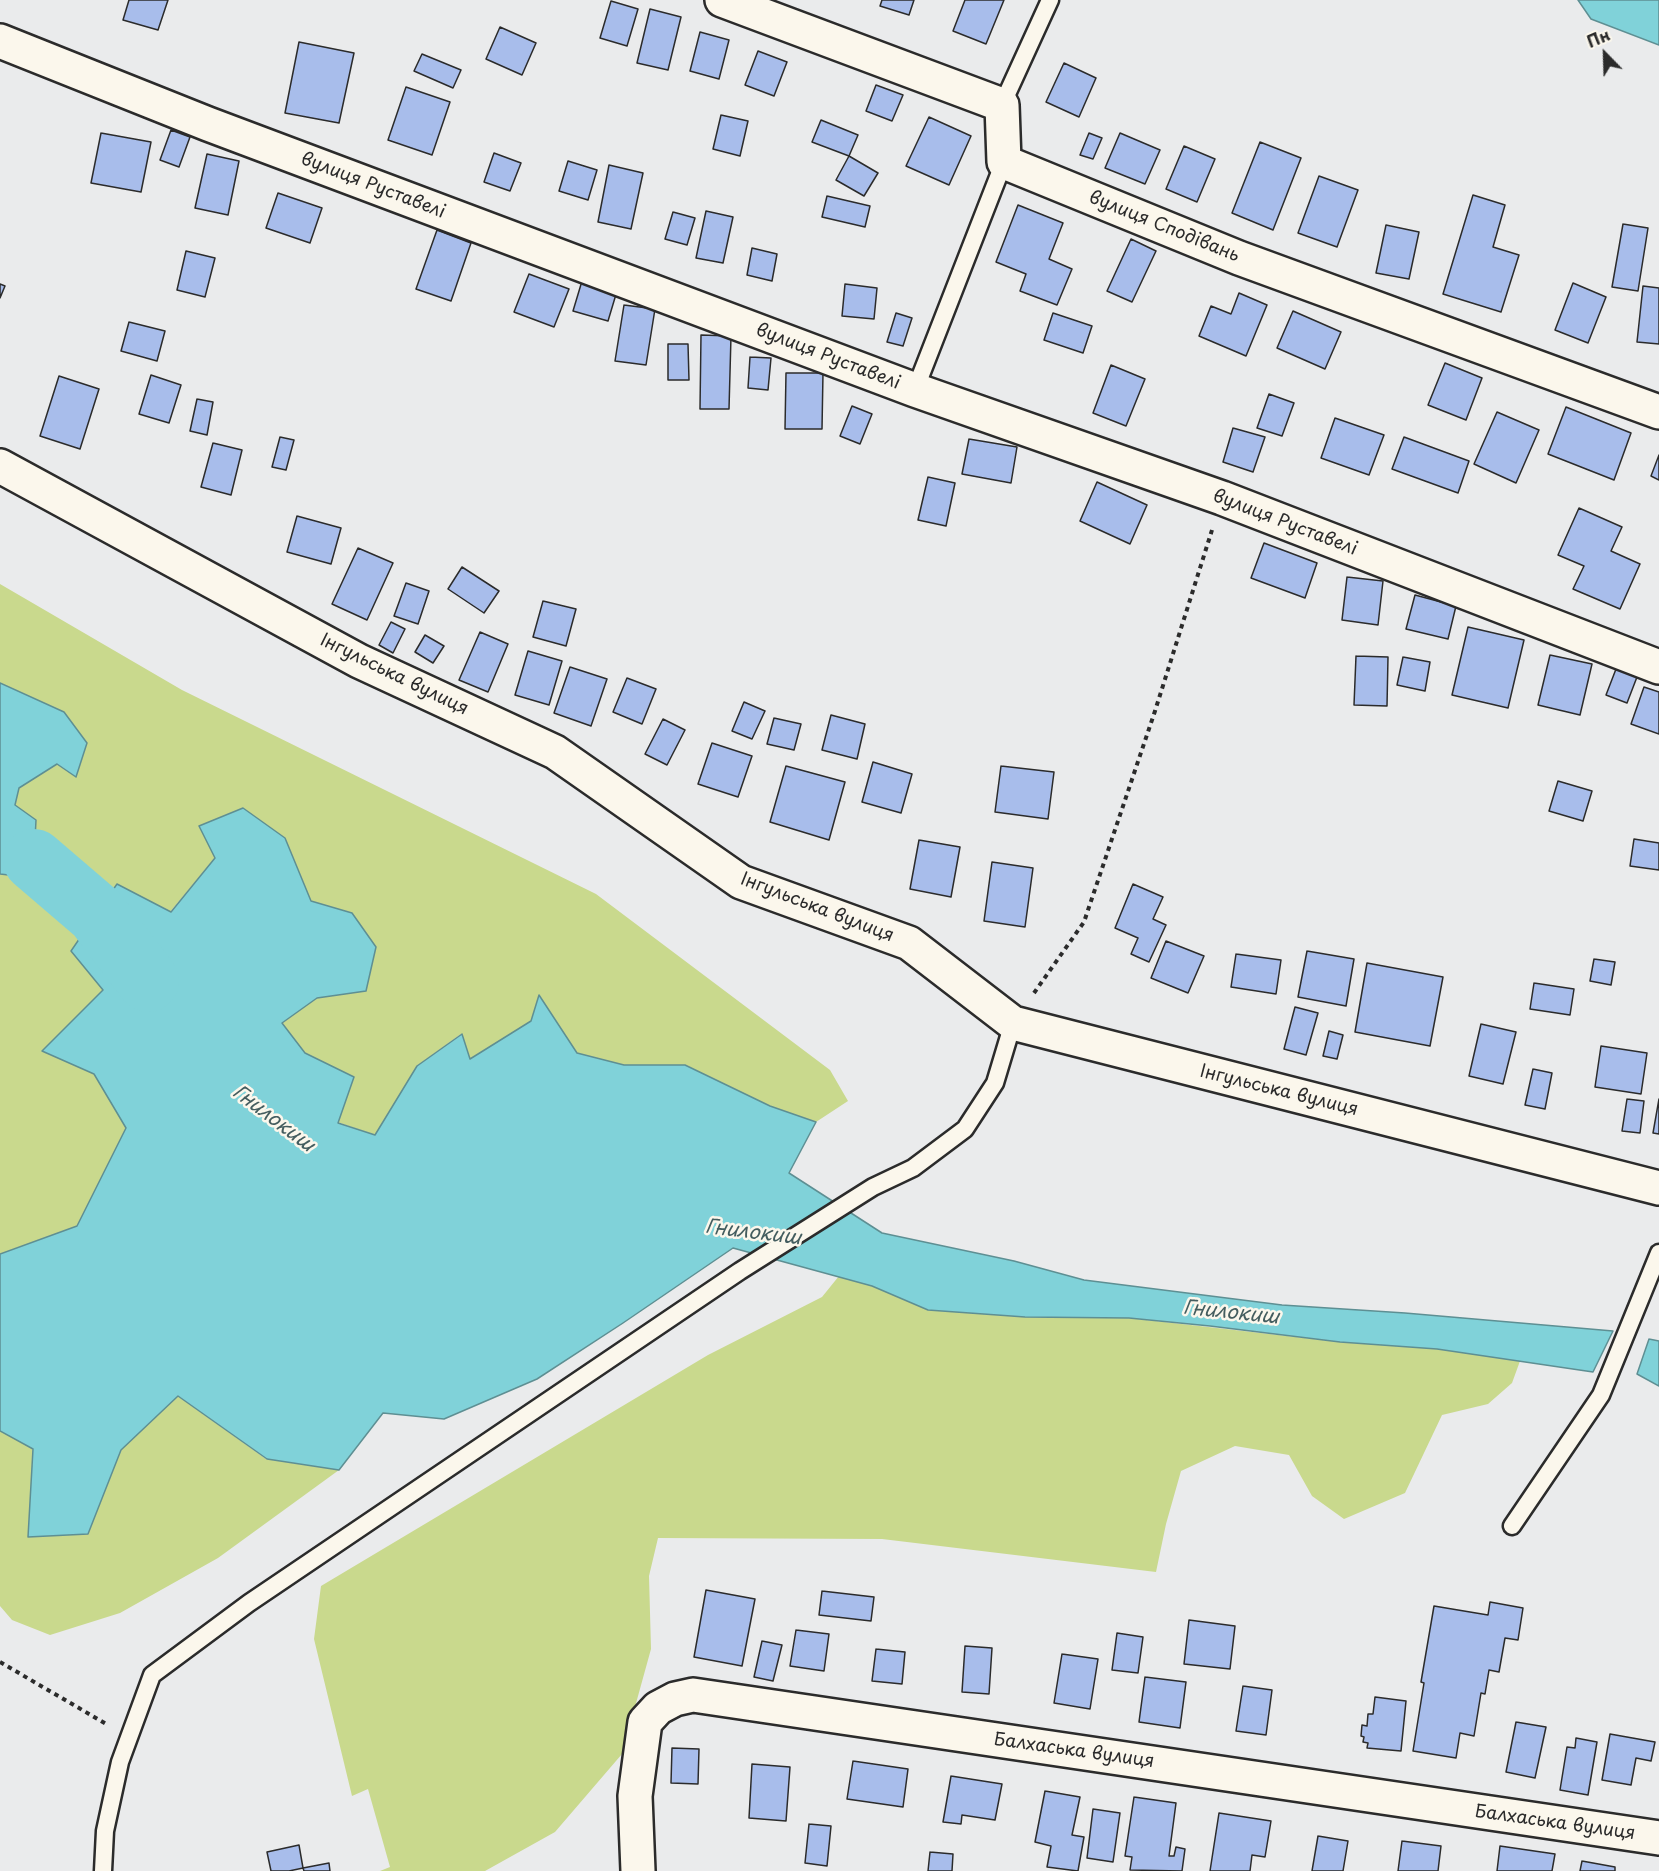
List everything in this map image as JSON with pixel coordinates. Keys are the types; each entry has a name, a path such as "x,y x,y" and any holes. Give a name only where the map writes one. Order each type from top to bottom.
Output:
{"street":[{"path":"722,0 1002,105 1004,162"},
{"name":"вулиця Руставелі","path":"0,41 208,124 915,390 1222,498 1659,667"},
{"name":"вулиця Сподівань","path":"1004,162 1239,258 1659,412"},
{"name":"Інгульська вулиця","path":"0,466 359,661 555,752 741,882 909,943 1013,1023 1659,1188"},
{"name":"Балхаська вулиця","path":"638,1871 635,1796 645,1722 658,1708 675,1699 693,1695 1659,1838"}],"lane":[{"path":"1002,105 1050,0"},
{"path":"915,390 1004,162"},
{"path":"103,1871 105,1831 120,1762 152,1675 249,1603 740,1271 873,1187 914,1168 965,1129 995,1083 1013,1023"},
{"path":"1512,1526 1601,1395 1659,1253"}],"path":[{"path":"1013,1023 1084,922 1155,711 1222,498"},
{"path":"0,1662 84,1713 130,1736"}],"green space":[{"path":"0,584 182,690 596,894 830,1070 848,1101 816,1122 770,1106 685,1065 624,1065 577,1053 531,1021 469,1060 461,1034 417,1066 375,1135 337,1122 353,1077 305,1053 282,1023 317,998 365,991 352,913 311,901 285,838 215,858 170,912 117,884 97,914 103,990 42,1051 94,1074 126,1128 77,1226 0,1254 0,874 17,876 15,805 19,788 57,764 64,712 0,683"},
{"path":"839,1276 872,1286 928,1310 1025,1317 1129,1318 1340,1342 1437,1349 1520,1361 1512,1383 1488,1404 1442,1415 1405,1493 1344,1519 1312,1496 1289,1455 1235,1446 1181,1471 1166,1524 1156,1572 882,1539 658,1538 649,1576 651,1649 622,1754 555,1832 485,1871 380,1871 390,1867 368,1789 352,1796 314,1639 321,1586 708,1355 822,1297"},
{"path":"178,1396 266,1459 339,1470 218,1558 120,1613 50,1635 12,1620 0,1606 0,1431 33,1448 29,1537 88,1534 121,1450"}],"water":[{"path":"1578,0 1659,0 1659,45 1591,19"},
{"path":"0,683 64,712 87,743 76,777 57,764 19,788 15,805 36,820 34,860 17,876 0,874"},
{"path":"243,808 285,838 311,901 352,913 376,947 366,991 317,998 282,1023 305,1053 354,1077 338,1123 375,1135 417,1066 462,1034 470,1059 531,1021 539,995 577,1053 624,1065 685,1065 770,1106 816,1122 789,1173 882,1233 1014,1261 1084,1280 1282,1305 1613,1331 1593,1372 1437,1349 1340,1342 1129,1318 1025,1317 928,1310 872,1286 733,1248 537,1379 444,1419 383,1413 339,1470 267,1459 178,1396 121,1450 88,1534 28,1537 33,1449 0,1431 0,1254 77,1226 126,1128 94,1074 42,1051 103,990 71,951 117,884 171,912 215,858 199,826"},
{"path":"1649,1339 1659,1341 1659,1386 1637,1374"}],"building":[{"path":"129,0 168,0 158,30 123,20"},
{"path":"882,0 914,0 909,15 880,6"},
{"path":"965,0 1004,0 986,44 953,31"},
{"path":"611,1 638,9 627,46 600,38"},
{"path":"650,9 681,17 668,70 637,63"},
{"path":"500,27 536,43 522,75 486,59"},
{"path":"700,32 729,40 719,79 690,71"},
{"path":"299,42 354,53 339,123 285,113"},
{"path":"758,51 787,62 774,96 745,85"},
{"path":"422,54 461,70 453,88 414,71"},
{"path":"1064,63 1096,78 1079,117 1046,102"},
{"path":"876,85 903,95 892,121 866,111"},
{"path":"406,87 450,102 432,155 388,140"},
{"path":"721,115 748,121 740,156 713,149"},
{"path":"929,117 971,136 949,185 906,166"},
{"path":"821,120 858,135 849,156 812,142"},
{"path":"171,130 190,137 179,167 160,160"},
{"path":"101,133 151,142 141,192 91,183"},
{"path":"1089,133 1102,138 1093,159 1080,155"},
{"path":"1120,133 1160,150 1145,184 1105,168"},
{"path":"1260,142 1301,158 1273,230 1232,213"},
{"path":"1184,146 1215,159 1197,202 1166,189"},
{"path":"494,153 521,163 510,191 484,182"},
{"path":"207,154 239,161 228,215 195,208"},
{"path":"849,156 878,173 864,196 836,180"},
{"path":"568,161 597,170 588,200 559,191"},
{"path":"609,165 643,173 631,229 598,222"},
{"path":"1319,176 1358,190 1337,247 1298,233"},
{"path":"278,193 322,208 310,243 266,228"},
{"path":"1473,195 1505,205 1493,247 1519,255 1501,312 1443,294"},
{"path":"827,196 870,206 865,227 822,217"},
{"path":"1018,205 1063,223 1049,259 1072,269 1057,305 1020,291 1026,274 996,262"},
{"path":"706,211 733,217 723,263 696,258"},
{"path":"673,212 695,218 687,245 665,239"},
{"path":"1623,224 1648,228 1638,291 1612,287"},
{"path":"1386,225 1419,232 1409,279 1376,273"},
{"path":"437,230 471,243 451,301 416,289"},
{"path":"1131,239 1156,251 1132,302 1107,291"},
{"path":"752,248 777,254 772,281 747,275"},
{"path":"186,251 215,258 205,297 177,290"},
{"path":"529,274 569,289 554,327 514,312"},
{"path":"582,281 617,291 608,321 573,311"},
{"path":"1573,283 1606,297 1588,343 1555,330"},
{"path":"0,284 5,286 0,298"},
{"path":"845,284 877,288 874,319 842,316"},
{"path":"1643,286 1659,288 1659,344 1637,342"},
{"path":"1239,293 1267,305 1246,356 1199,336 1211,306 1231,314"},
{"path":"624,305 655,309 646,365 615,361"},
{"path":"1293,311 1341,332 1325,369 1277,348"},
{"path":"896,313 912,318 903,346 887,342"},
{"path":"1053,313 1092,326 1083,353 1044,340"},
{"path":"129,322 165,331 157,361 121,351"},
{"path":"701,335 731,336 729,409 700,409"},
{"path":"668,344 688,344 689,380 668,380"},
{"path":"750,357 771,358 768,390 748,388"},
{"path":"1445,363 1482,378 1466,420 1428,405"},
{"path":"1111,365 1145,379 1126,426 1093,413"},
{"path":"786,373 823,373 822,429 785,429"},
{"path":"151,375 181,385 169,423 139,414"},
{"path":"59,376 99,389 80,449 40,436"},
{"path":"1269,394 1294,403 1282,436 1257,428"},
{"path":"197,399 213,402 207,435 190,431"},
{"path":"852,406 872,414 860,444 840,436"},
{"path":"1566,407 1631,433 1614,480 1548,454"},
{"path":"1497,412 1539,430 1516,483 1474,464"},
{"path":"1335,418 1384,435 1369,475 1321,458"},
{"path":"1233,428 1265,437 1253,472 1223,462"},
{"path":"280,437 294,440 286,470 272,467"},
{"path":"1404,437 1469,461 1458,493 1392,469"},
{"path":"969,439 1017,447 1011,483 962,474"},
{"path":"213,443 242,450 231,495 201,487"},
{"path":"1659,455 1659,480 1651,476"},
{"path":"928,477 955,483 946,526 918,520"},
{"path":"1097,482 1147,505 1130,544 1080,521"},
{"path":"1579,508 1622,527 1611,551 1640,564 1620,609 1573,589 1584,566 1558,555"},
{"path":"297,516 341,528 331,564 287,552"},
{"path":"1264,543 1317,563 1305,598 1251,578"},
{"path":"358,548 393,563 367,620 332,604"},
{"path":"462,567 499,591 484,613 448,589"},
{"path":"1347,577 1383,581 1378,625 1342,620"},
{"path":"406,583 429,591 418,624 394,616"},
{"path":"1415,595 1456,606 1448,639 1406,629"},
{"path":"543,601 576,609 566,646 533,637"},
{"path":"391,622 405,629 393,653 379,645"},
{"path":"1468,627 1524,640 1508,708 1452,695"},
{"path":"480,632 508,644 488,692 459,680"},
{"path":"425,635 444,646 433,663 415,652"},
{"path":"528,651 562,661 549,705 515,695"},
{"path":"1550,655 1592,664 1580,715 1538,705"},
{"path":"1356,656 1388,657 1387,706 1354,705"},
{"path":"1403,657 1430,662 1425,691 1397,685"},
{"path":"570,667 607,679 591,726 554,713"},
{"path":"1616,669 1637,677 1627,703 1606,695"},
{"path":"627,678 656,689 642,724 613,712"},
{"path":"1644,687 1659,692 1659,734 1631,724"},
{"path":"744,702 765,711 752,739 732,731"},
{"path":"831,715 865,724 857,759 822,750"},
{"path":"774,718 801,724 794,750 767,744"},
{"path":"663,719 685,730 667,765 645,754"},
{"path":"712,743 752,756 738,797 698,784"},
{"path":"873,762 912,774 901,813 862,802"},
{"path":"786,766 845,782 829,840 770,822"},
{"path":"1001,766 1054,772 1048,819 995,812"},
{"path":"1558,781 1592,791 1583,821 1549,811"},
{"path":"1634,839 1659,843 1659,870 1630,866"},
{"path":"919,840 960,847 951,897 910,889"},
{"path":"992,862 1033,868 1025,927 984,921"},
{"path":"1133,884 1163,897 1153,919 1166,925 1149,962 1131,954 1138,938 1115,928"},
{"path":"1166,941 1204,956 1188,993 1151,978"},
{"path":"1307,951 1354,959 1346,1006 1298,997"},
{"path":"1236,954 1281,960 1276,994 1231,987"},
{"path":"1594,959 1615,962 1611,985 1590,981"},
{"path":"1367,963 1443,977 1430,1046 1355,1032"},
{"path":"1534,983 1574,989 1570,1015 1530,1009"},
{"path":"1295,1007 1318,1013 1306,1055 1284,1049"},
{"path":"1481,1024 1516,1032 1503,1084 1469,1076"},
{"path":"1329,1031 1343,1035 1337,1059 1323,1056"},
{"path":"1601,1046 1647,1053 1641,1094 1595,1087"},
{"path":"1533,1069 1552,1073 1545,1109 1525,1105"},
{"path":"1627,1099 1644,1101 1640,1133 1622,1131"},
{"path":"1659,1099 1659,1134 1653,1133"},
{"path":"706,1590 755,1599 742,1666 694,1657"},
{"path":"822,1591 874,1597 871,1621 819,1615"},
{"path":"1490,1602 1523,1608 1518,1640 1505,1638 1499,1672 1489,1670 1485,1694 1481,1693 1474,1736 1460,1733 1456,1758 1413,1751 1424,1683 1421,1682 1434,1606 1488,1615"},
{"path":"1189,1620 1235,1626 1230,1669 1184,1664"},
{"path":"796,1630 829,1634 824,1671 790,1666"},
{"path":"1117,1633 1143,1637 1138,1673 1112,1670"},
{"path":"762,1641 782,1645 773,1681 754,1677"},
{"path":"965,1646 992,1648 989,1694 962,1692"},
{"path":"876,1649 905,1652 902,1684 872,1681"},
{"path":"1062,1654 1098,1659 1090,1709 1054,1703"},
{"path":"1145,1677 1186,1682 1180,1728 1139,1722"},
{"path":"1243,1686 1272,1690 1266,1735 1236,1731"},
{"path":"1375,1697 1406,1701 1401,1751 1367,1748 1368,1743 1363,1742 1362,1725 1367,1726 1368,1714 1373,1714"},
{"path":"1516,1722 1546,1727 1535,1778 1506,1772"},
{"path":"1610,1734 1655,1742 1651,1761 1636,1758 1631,1785 1602,1780"},
{"path":"1576,1738 1597,1742 1588,1795 1560,1790 1567,1747 1575,1748"},
{"path":"672,1748 699,1749 698,1784 671,1783"},
{"path":"853,1761 908,1769 903,1807 847,1799"},
{"path":"752,1764 790,1767 786,1821 749,1818"},
{"path":"951,1776 1002,1784 995,1820 962,1815 961,1824 943,1822"},
{"path":"1045,1791 1080,1797 1072,1835 1084,1837 1078,1871 1047,1867 1051,1846 1035,1842"},
{"path":"1134,1797 1176,1803 1169,1856 1174,1856 1176,1847 1185,1849 1182,1871 1130,1870 1132,1857 1125,1856"},
{"path":"1093,1809 1120,1813 1113,1862 1087,1858"},
{"path":"1219,1813 1271,1821 1265,1857 1252,1855 1250,1871 1210,1871"},
{"path":"809,1824 831,1826 827,1866 805,1863"},
{"path":"1318,1836 1348,1841 1343,1871 1312,1871"},
{"path":"1402,1841 1441,1846 1438,1871 1398,1871"},
{"path":"299,1845 303,1868 271,1871 267,1852"},
{"path":"1500,1846 1555,1854 1552,1871 1497,1871"},
{"path":"930,1852 953,1854 952,1871 928,1871"},
{"path":"1582,1861 1615,1867 1615,1871 1580,1871"},
{"path":"329,1863 330,1871 304,1871 303,1868"}],"waterway":[{"name":"Гнилокиш","path":"34,860 97,914 148,981"}]}
